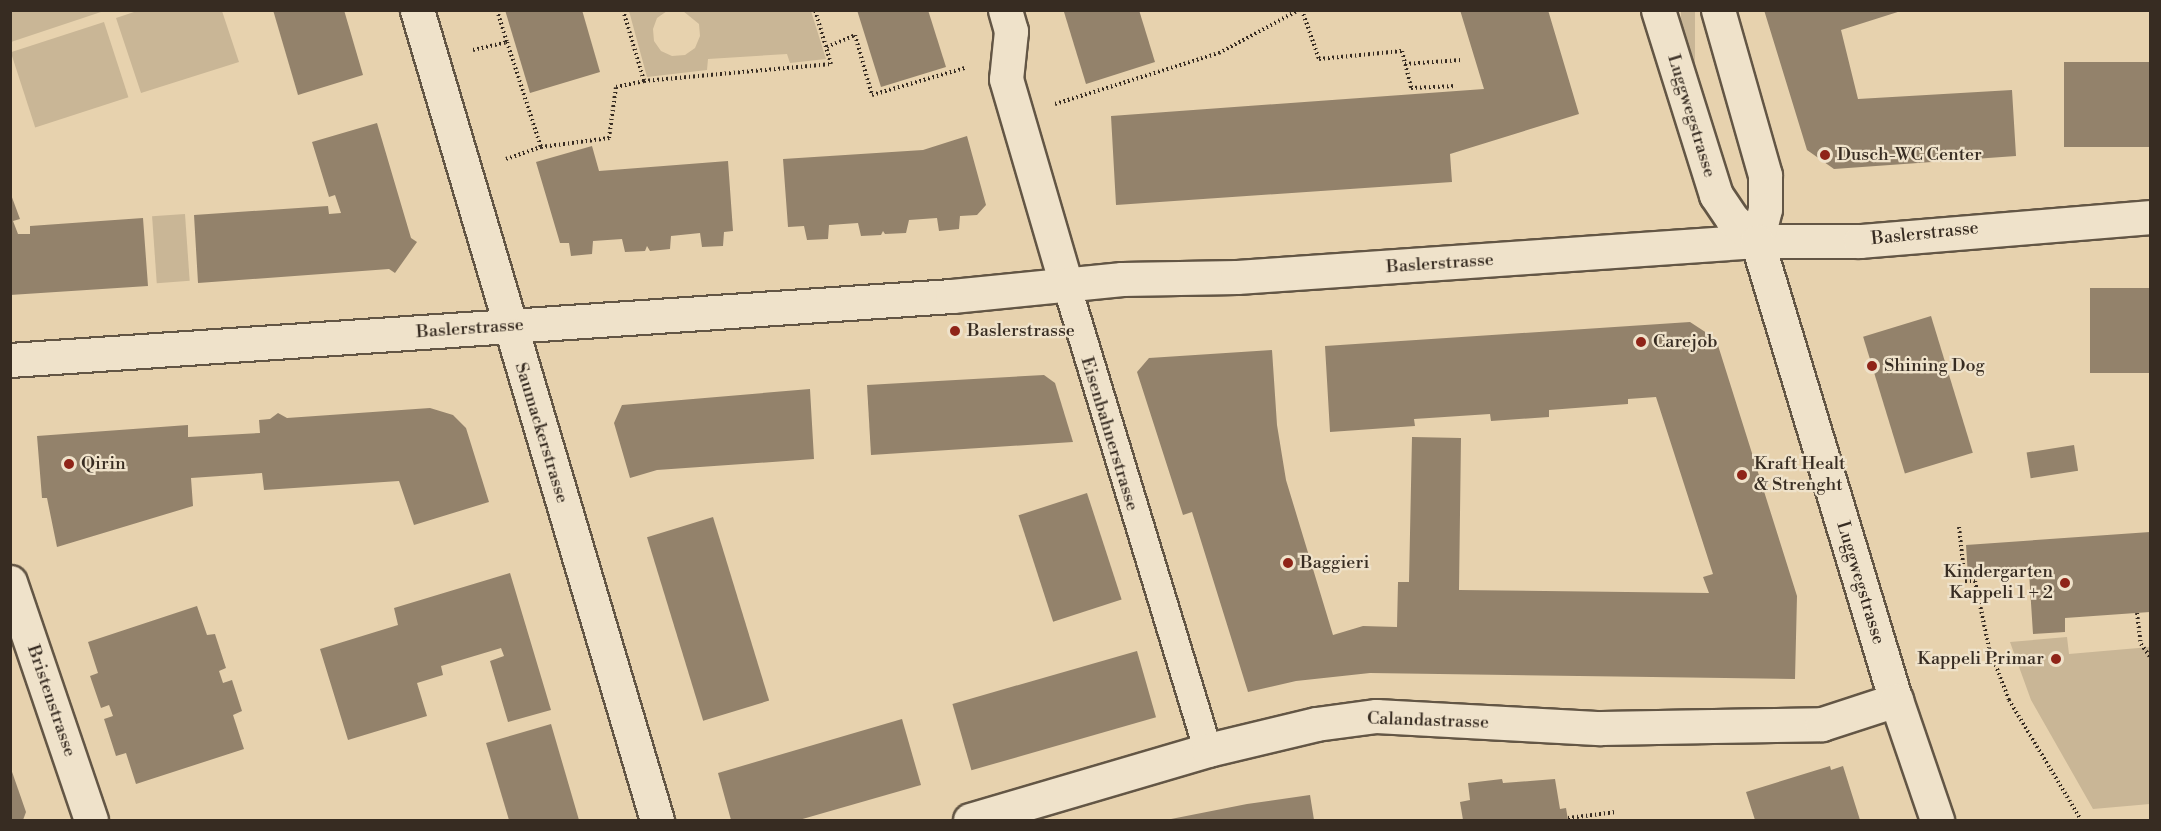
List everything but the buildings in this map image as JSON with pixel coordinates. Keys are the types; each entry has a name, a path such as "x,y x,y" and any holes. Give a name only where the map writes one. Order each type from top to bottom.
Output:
{"street":[{"name":"Saumackerstrasse","path":"417,10 657,820"},
{"name":"Eisenbahnerstrasse","path":"1005,10 1011,31 1006,79 1066,284"},
{"name":"Luggwegstrasse","path":"1659,10 1716,195 1732,219 1757,242 1896,700 1937,820"},
{"path":"1718,10 1766,175 1765,209 1757,242"},
{"name":"Baslerstrasse","path":"10,360 940,297 1066,284 1237,277 1757,242 1860,241 2151,217"},
{"name":"Bristenstrasse","path":"10,582 91,820"},
{"name":"Calandastrasse","path":"970,820 1208,750 1316,724 1376,716 1601,728 1822,724 1896,700"}],"lane":[{"name":"Eisenbahnerstrasse","path":"1066,284 1208,750"}],"path":[{"path":"497,10 541,147"},
{"path":"623,10 644,81"},
{"path":"506,159 541,147 609,138 616,87 644,81 831,64 815,10"},
{"path":"1017,116 1219,53 1300,10 1319,58 1402,51 1411,88 1456,86"},
{"path":"826,47 855,35 872,95 1009,55"},
{"path":"473,50 507,42"},
{"path":"1405,64 1461,60"},
{"path":"1959,527 1965,581 1975,581 1989,648 2009,700 2081,820"},
{"path":"2137,613 2141,644 2151,657"},
{"path":"1568,819 1617,812"}],"shaded area":[{"path":"101,10 101,12 11,42 11,11"},
{"path":"140,10 222,11 239,62 141,93 116,18"},
{"path":"629,11 667,11 657,18 653,29 654,41 661,51 672,56 685,55 695,48 700,36 699,24 683,11 811,11 826,59 790,63 787,54 708,59 707,70 647,77"},
{"path":"1681,11 1695,11 1695,128 1681,128"},
{"path":"104,22 128,97 35,127 11,52"},
{"path":"185,214 190,281 157,283 152,216"},
{"path":"2067,637 2069,654 2150,647 2150,804 2093,809 2031,700 2010,642"}],"place":[{"name":"Dusch-WC Center","path":"1825,155"},
{"name":"Baslerstrasse","path":"955,331"},
{"name":"Carejob","path":"1641,342"},
{"name":"Shining Dog","path":"1872,366"},
{"name":"Qirin","path":"69,464"},
{"name":"Kraft Healt & Strenght","path":"1742,475"},
{"name":"Baggieri","path":"1288,563"},
{"name":"Kindergarten Kappeli 1 + 2","path":"2065,583"},
{"name":"Kappeli Primar","path":"2056,659"}]}
